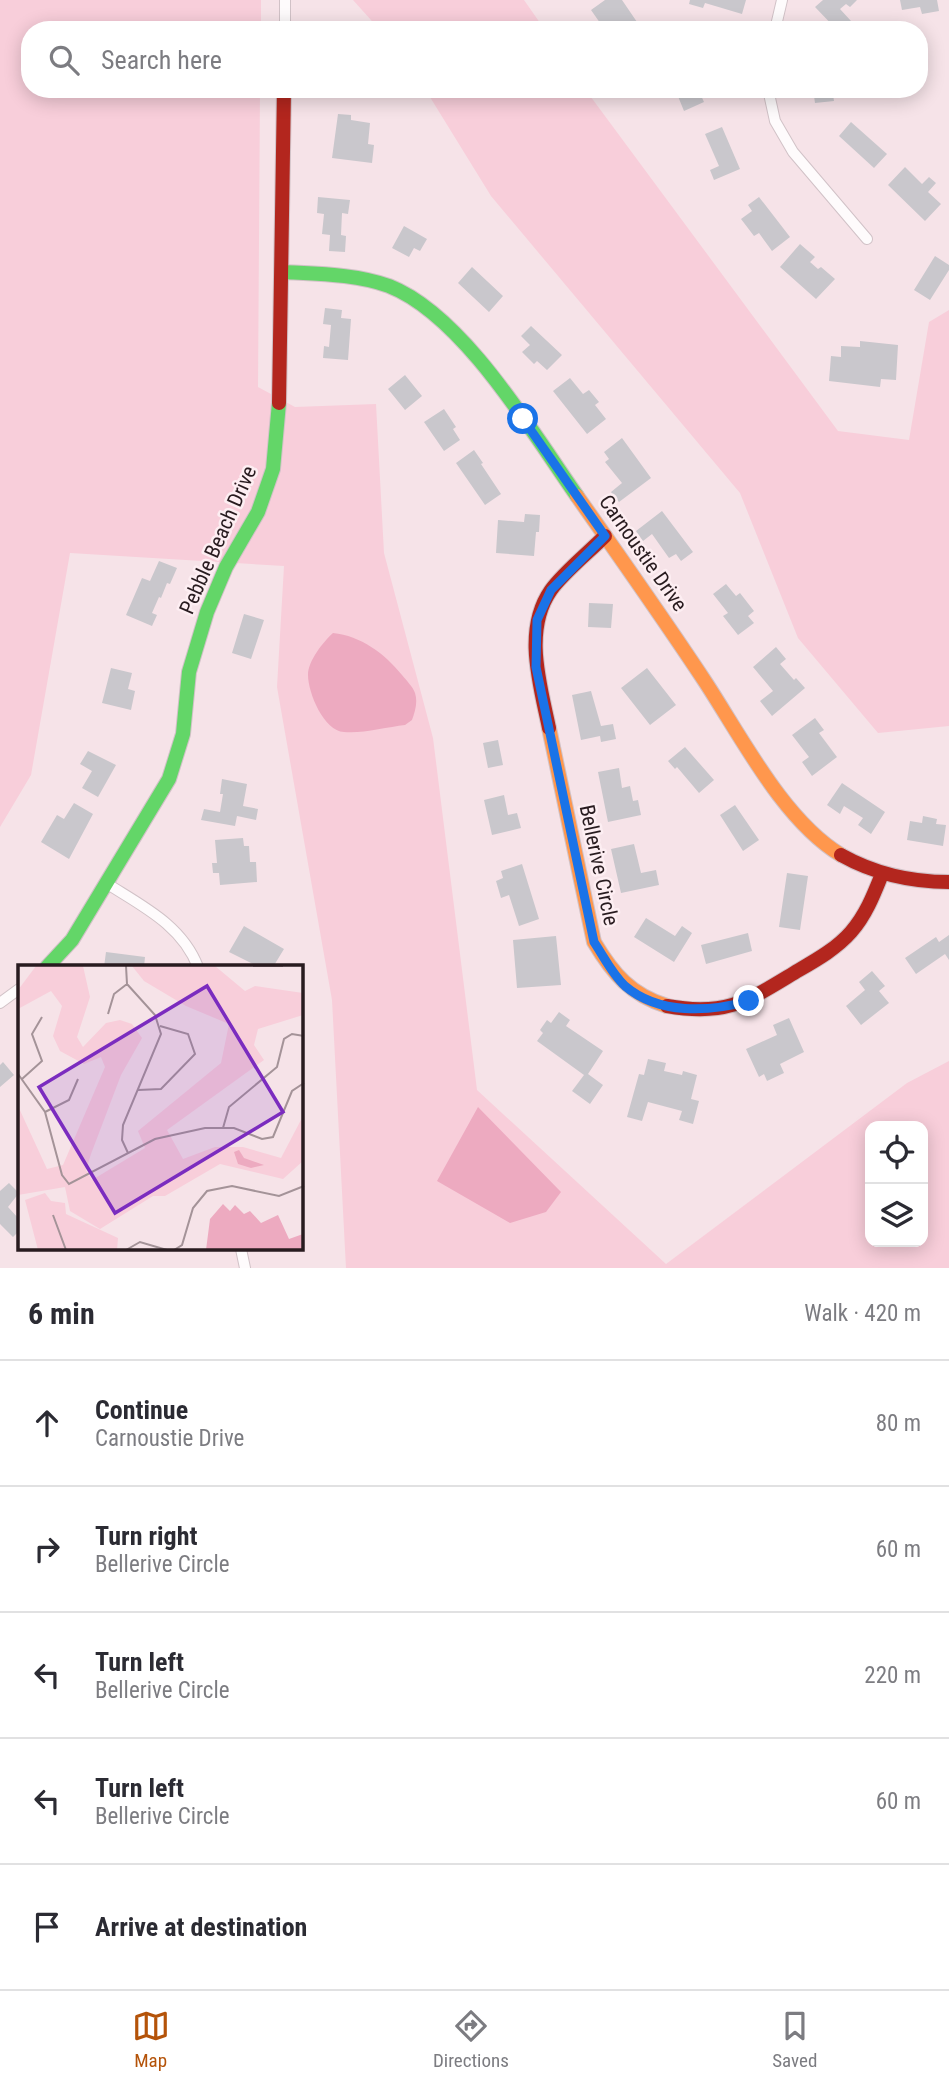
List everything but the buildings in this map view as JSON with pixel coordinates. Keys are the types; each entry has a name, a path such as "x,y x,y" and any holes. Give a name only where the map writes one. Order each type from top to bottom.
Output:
{"street":[{"path":"285,0 285,21"},
{"path":"777,21 782,0"},
{"name":"Pebble Beach Drive","path":"49,965 72,940 169,779 183,734 189,672 207,612 226,567 258,512 273,469 279,428 285,98"},
{"path":"770,98 775,121 793,152 867,239"},
{"name":"Carnoustie Drive","path":"283,272 324,274 379,282 404,292 443,321 459,336 523,419 673,632 781,797 797,817 820,841 882,874 905,880 949,882"},
{"name":"Bellerive Circle","path":"605,536 551,590 537,620 536,667 594,942 612,971 626,986 643,998 678,1009 726,1007 749,1001 834,949 853,930 868,907 882,874"},
{"path":"106,883 171,926 183,938 197,965"},
{"path":"0,1003 18,990"}],"shaded area":[{"path":"0,0 261,0 261,21 21,21 21,98 260,98 258,387 295,407 376,404 384,553 433,738 477,1090 666,1264 907,1083 949,1061 949,1268 346,1268 332,1000 277,687 284,566 70,553 31,775 0,827"},
{"path":"353,0 524,0 539,21 372,21"},
{"path":"431,98 592,98 838,431 909,440 929,322 949,310 949,726 878,733 798,638 740,493 491,196"},
{"path":"333,633 362,642 380,653 395,667 415,693 412,720 405,725 358,732 344,732 330,725 314,701 308,675 313,658"},
{"path":"478,1107 561,1192 546,1212 510,1223 437,1181"}],"traffic: fast":[{"path":"283,272 363,279 389,286 416,301 443,322 494,378 577,496"},
{"path":"49,965 72,940 169,779 183,734 189,672 207,612 226,567 258,512 273,469 279,403"}],"traffic: slow":[{"path":"577,496 673,634 782,799 820,840 841,855"},
{"path":"549,728 594,942 624,982 643,996 667,1006"}],"traffic: jam":[{"path":"279,403 284,98"},
{"path":"549,728 536,658 538,622 543,606 556,583 605,536"},
{"path":"841,855 893,876 949,882"},
{"path":"667,1006 706,1009 737,1003 766,990 813,962 851,932 869,904 882,874"}],"route":[{"path":"523,419 605,536 551,590 537,620 536,667 594,942 612,971 626,986 643,998 678,1009 726,1007 749,1001"}]}
